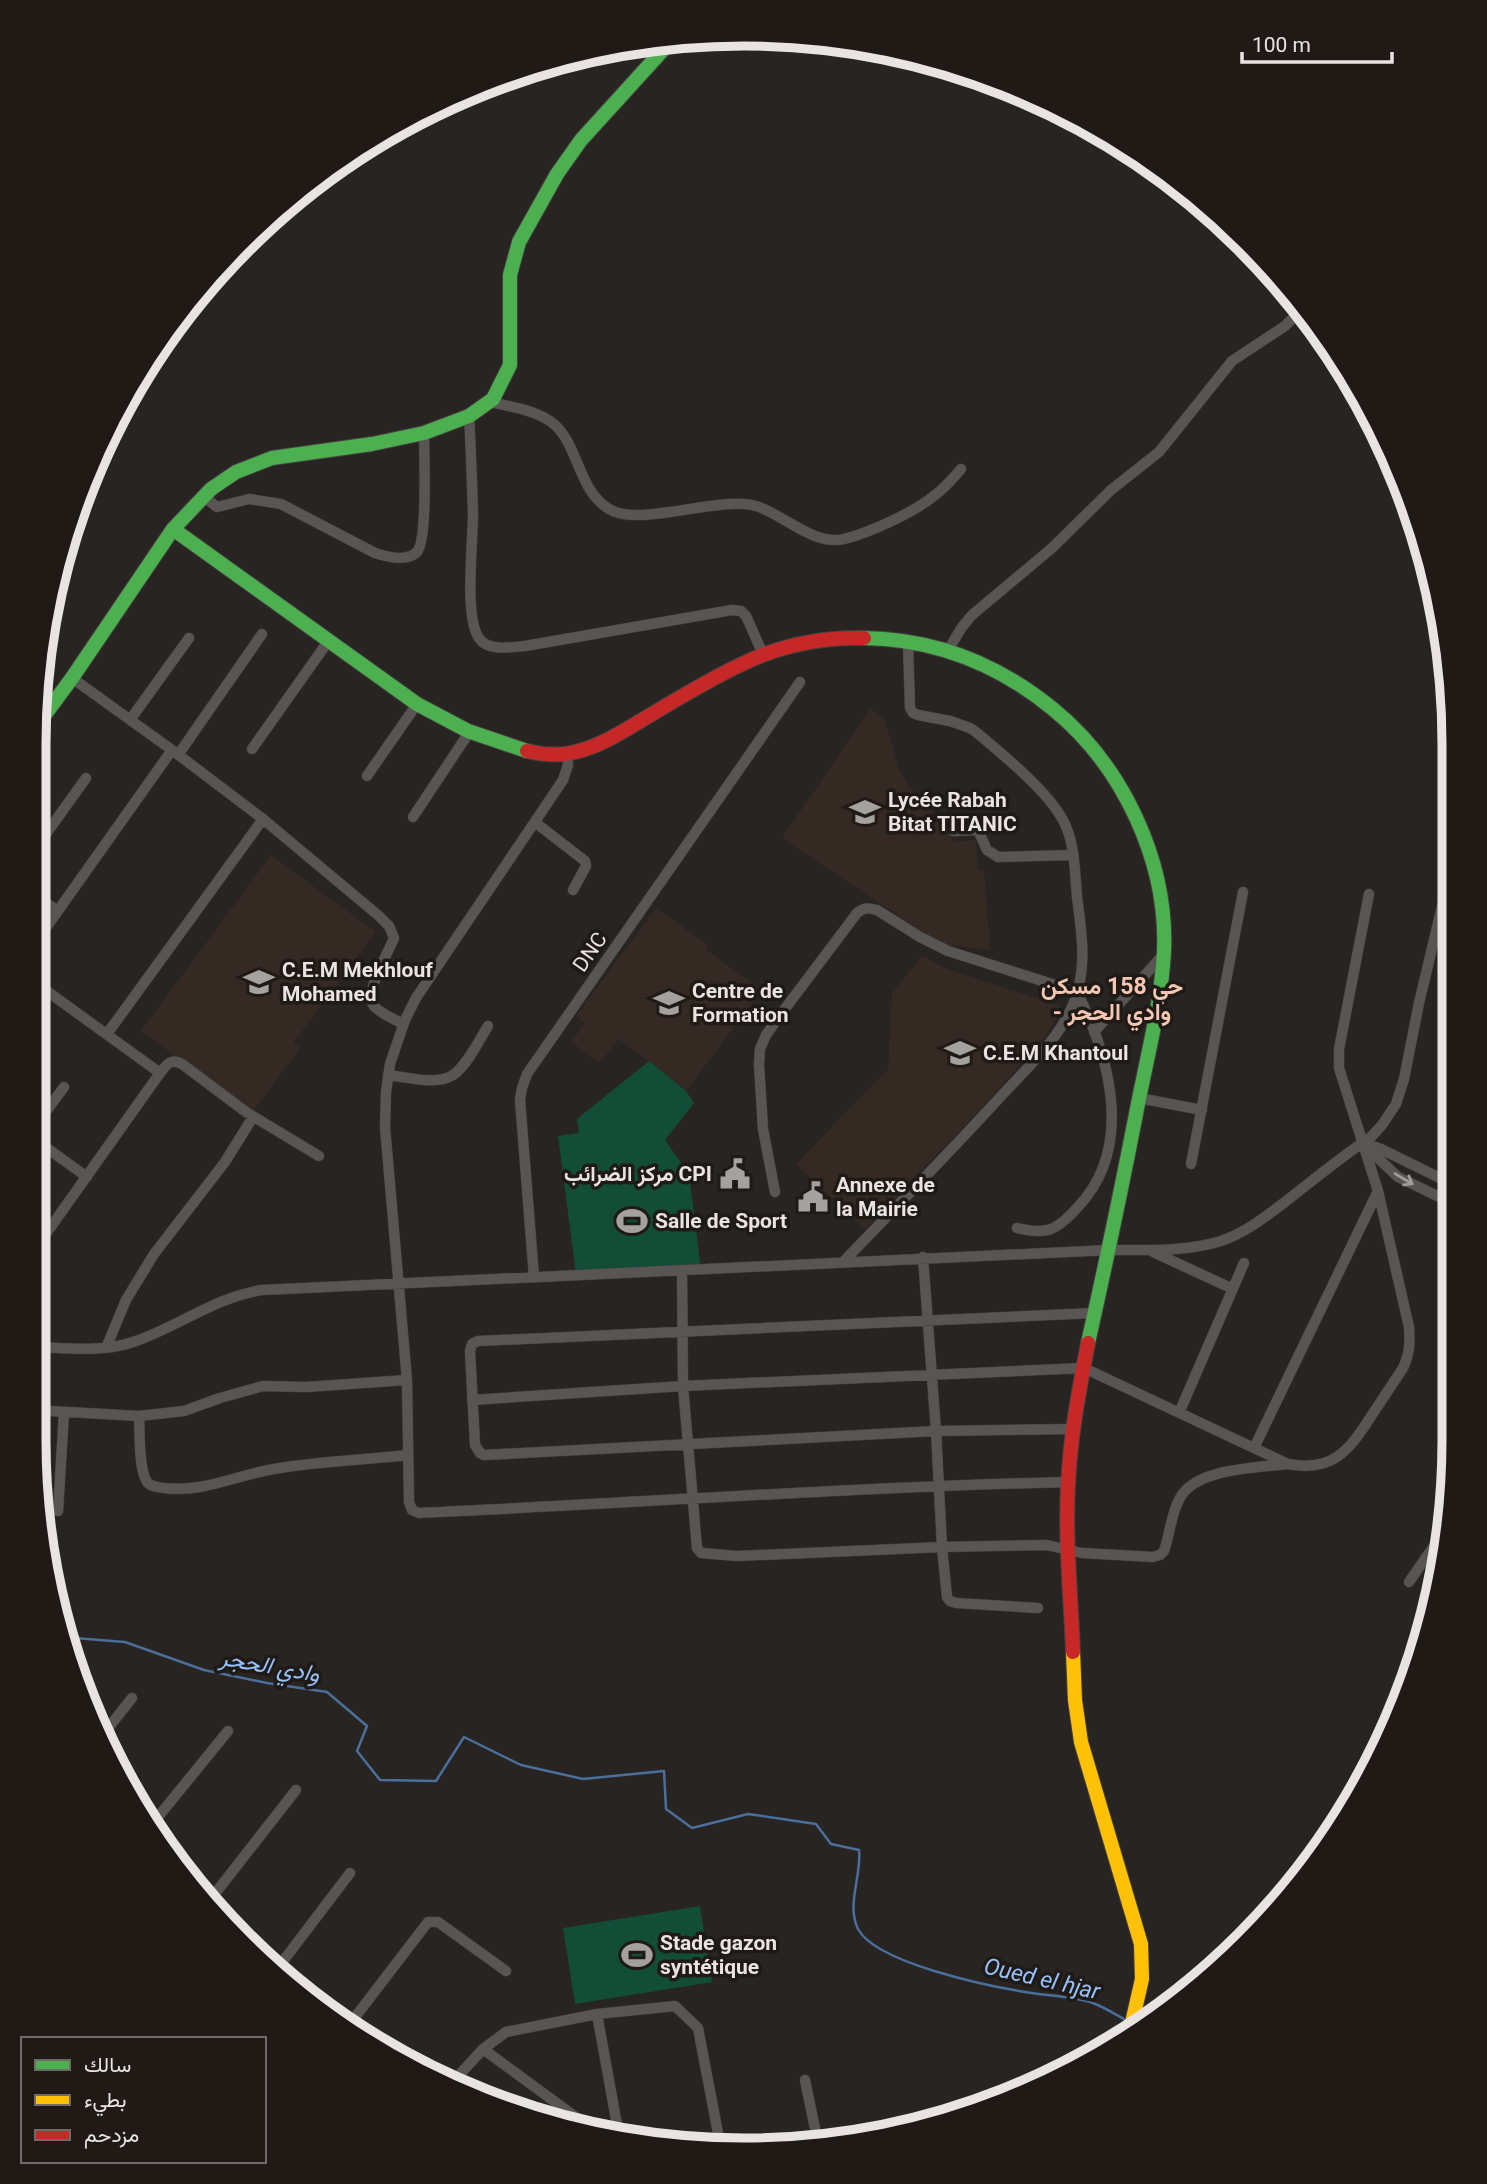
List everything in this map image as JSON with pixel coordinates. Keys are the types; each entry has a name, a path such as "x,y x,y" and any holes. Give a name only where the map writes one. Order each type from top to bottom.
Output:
{"street":[{"path":"47,713 173,529 203,496 236,472 272,458 372,444 424,433 469,416 490,402 499,390 510,365 510,275 517,249 529,222 581,140 663,50"},
{"path":"947,652 972,615 1052,548 1111,491 1159,453 1228,365 1285,326 1295,316"},
{"path":"490,402 538,415 555,425 593,493 608,509 629,515 752,505 824,539 843,539 869,531 928,501 961,469"},
{"path":"469,416 473,513 470,589 473,625 483,643 493,647 525,646 732,610 741,611 746,616 763,654"},
{"path":"203,496 217,507 249,499 281,504 375,553 391,558 412,555 420,548 424,523 424,433"},
{"path":"173,529 417,704 470,731 540,754 567,754 598,742 631,727 763,654 833,638 860,637 908,642 985,664 1044,699 1074,726 1095,750 1127,800 1152,861 1160,896 1164,935 1158,992 1139,1098 1084,1368 1068,1482 1067,1550 1078,1727 1080,1742 1141,1944 1143,1963 1133,2020"},
{"path":"46,928 262,634"},
{"path":"130,720 189,638"},
{"path":"252,749 328,640"},
{"path":"845,1260 1046,1047 1062,1026 1077,992 1083,965 1083,944 1069,832 1057,811 1018,769 970,728 911,711 908,642"},
{"path":"72,678 263,819 389,926 394,938 374,984 371,999 375,1006 403,1024"},
{"name":"DNC","path":"534,1277 520,1100 527,1074 800,682"},
{"path":"367,776 417,704"},
{"path":"413,817 470,731"},
{"path":"567,754 566,774 536,823 416,998 397,1040 388,1075 385,1127 407,1380 409,1502 412,1510 416,1513 938,1485 1068,1482"},
{"path":"46,834 86,778"},
{"path":"107,1034 263,819"},
{"path":"536,823 585,861 586,866 573,890"},
{"path":"953,831 978,830 987,850 998,857 1072,855"},
{"path":"1191,1164 1243,892"},
{"path":"472,1400 683,1386 1084,1368 1288,1464 1316,1466 1342,1454 1353,1444 1409,1355 1409,1327 1378,1191 1340,1076 1338,1059 1369,894"},
{"path":"46,903 58,911"},
{"path":"775,1192 763,1129 758,1065 761,1045 778,1018 862,909 866,908 877,910 948,951 1077,992 1102,1055 1110,1087 1112,1113 1103,1170 1090,1194 1060,1225 1045,1232 1017,1228"},
{"path":"46,1348 106,1348 137,1341 219,1302 246,1292 262,1290 845,1260 1150,1250 1202,1246 1223,1240 1244,1231 1362,1143 1377,1131 1396,1104 1404,1079 1441,911"},
{"path":"1094,1032 1163,955"},
{"path":"46,990 160,1073"},
{"path":"388,1075 434,1080 453,1075 461,1068 488,1026"},
{"path":"46,1234 170,1062 178,1061 253,1117 319,1156"},
{"path":"46,1111 64,1087"},
{"path":"1139,1098 1202,1110"},
{"path":"106,1348 126,1300 154,1254 225,1162 253,1117"},
{"path":"1362,1143 1381,1149 1441,1179"},
{"path":"1362,1143 1398,1177 1441,1198"},
{"path":"46,1147 87,1177"},
{"path":"1254,1448 1378,1191"},
{"path":"1150,1250 1233,1289"},
{"path":"923,1257 947,1592 950,1601 1038,1608"},
{"path":"1179,1413 1244,1263"},
{"path":"682,1270 686,1443 697,1548 705,1554 737,1556 1047,1545 1084,1553 1153,1557 1160,1555 1166,1547 1177,1504 1184,1491 1193,1483 1218,1474 1288,1464"},
{"path":"1075,1429 936,1431 484,1455 475,1445 470,1351 472,1344 478,1341 1095,1313"},
{"path":"46,1411 139,1416 184,1411 263,1386 306,1387 407,1380"},
{"path":"58,1511 64,1413"},
{"path":"139,1416 145,1478 151,1485 163,1488 205,1486 274,1469 408,1455"},
{"path":"1409,1583 1433,1547"},
{"path":"108,1728 132,1698"},
{"path":"157,1818 228,1731"},
{"path":"214,1895 296,1790"},
{"path":"281,1963 350,1873"},
{"path":"354,2019 428,1922 438,1922 506,1971"},
{"path":"457,2077 483,2049 506,2032 597,2014 676,2006 698,2028 719,2137"},
{"path":"597,2014 617,2127"},
{"path":"483,2049 577,2118"},
{"path":"805,2080 816,2135"}],"shaded area":[{"name":"Lycée Rabah Bitat TITANIC","path":"870,709 884,718 899,769 908,785 955,842 976,840 977,870 984,870 990,950 941,944 782,838"},
{"name":"C.E.M Mekhlouf Mohamed","path":"271,855 376,932 294,1042 300,1048 252,1113 141,1031"},
{"name":"Centre de Formation","path":"656,908 707,944 705,949 762,990 686,1091 618,1039 600,1063 571,1042 585,1023 576,1016"},
{"name":"C.E.M Khantoul","path":"922,956 947,969 1061,1006 1060,1012 1046,1036 976,1114 865,1229 796,1164 888,1069 892,993"}],"green space":[{"name":"Salle de Sport","path":"649,1061 686,1091 694,1103 665,1140 689,1174 701,1269 576,1274 558,1136 579,1133 577,1119"},
{"name":"Stade gazon syntétique","path":"700,1906 712,1982 575,2004 563,1928"}],"waterway":[{"name":"وادي الحجر","path":"74,1638 125,1642 204,1670 327,1692 367,1726 357,1751 380,1780 436,1781 464,1737 521,1765 583,1779 664,1771 666,1809 692,1828 748,1814 816,1824 831,1844 859,1850 854,1900 855,1920 858,1929 869,1941 886,1952 934,1971 961,1978 1093,2003 1126,2020"}],"traffic: fast":[{"path":"47,712 173,529 211,489 236,472 272,458 372,444 424,433 469,416 493,399 510,365 510,275 519,242 557,174 581,140 663,50"},
{"path":"173,529 417,704 468,731 527,751"},
{"path":"864,638 890,639 941,649 988,667 1032,693 1078,732 1100,758 1120,787 1149,851 1163,918 1164,952 1160,993 1088,1343"}],"traffic: slow":[{"path":"1073,1652 1075,1700 1081,1742 1141,1944 1142,1979 1133,2020"}],"traffic: jam":[{"path":"527,751 559,754 595,746 702,684 754,658 800,644 864,638"},
{"path":"1073,1652 1068,1486 1078,1396 1088,1343"}],"place":[{"name":"Lycée Rabah Bitat TITANIC","path":"865,812"},
{"name":"C.E.M Mekhlouf Mohamed","path":"259,982"},
{"name":"Centre de Formation","path":"669,1003"},
{"name":"C.E.M Khantoul","path":"960,1053"},
{"name":"مركز الضرائب CPI","path":"735,1174"},
{"name":"Annexe de la Mairie","path":"813,1197"},
{"name":"Salle de Sport","path":"632,1221"},
{"name":"Stade gazon syntétique","path":"637,1955"}],"district":[{"name":"حي 158 مسكن - وادي الحجر","path":"1112,999"}],"water label":[{"name":"Oued el hjar","path":"1042,1979"}]}
